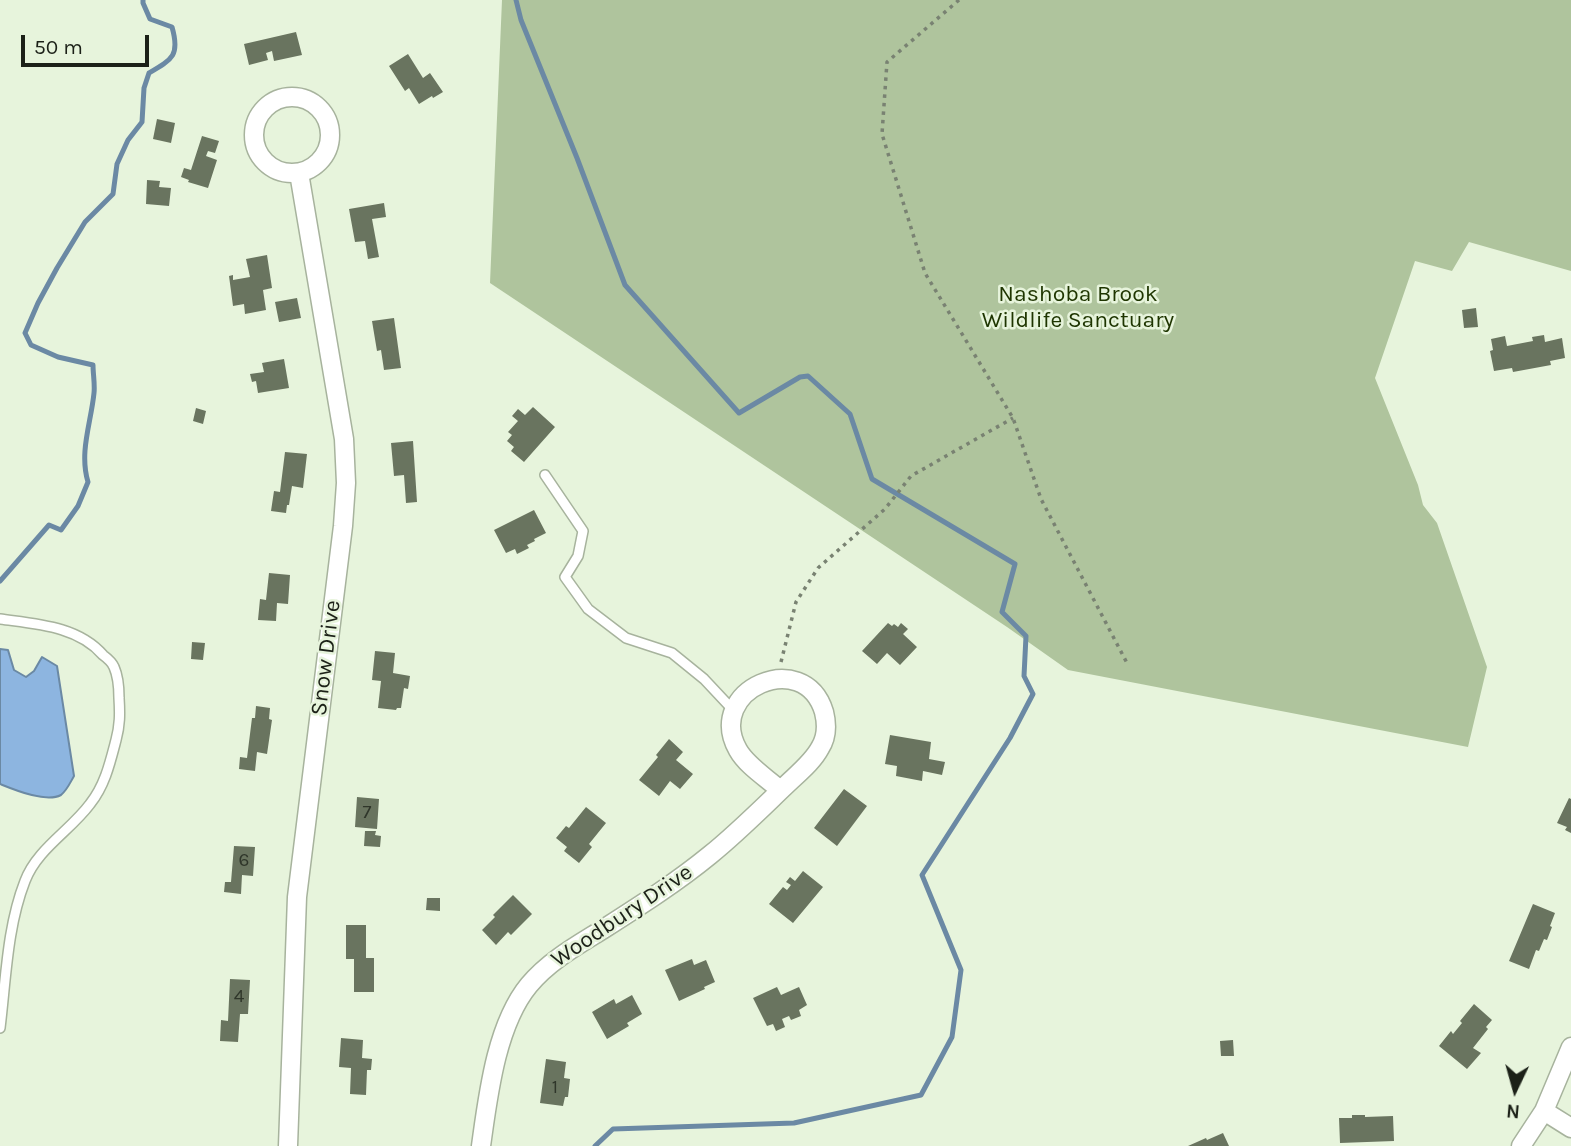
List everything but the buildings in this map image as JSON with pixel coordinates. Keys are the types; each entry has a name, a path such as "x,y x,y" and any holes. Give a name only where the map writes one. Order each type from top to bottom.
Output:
{"street":[{"path":"293,97 316,106 329,126 330,139 321,161 311,169 299,173 275,169 264,162 257,151 255,126 260,114 280,99 293,97"},
{"name":"Snow Drive","path":"288,1146 297,897 343,526 346,482 344,439 299,173"},
{"path":"776,679 763,681 741,698 734,711 732,724 733,738 739,751 780,790"},
{"name":"Woodbury Drive","path":"481,1146 496,1056 514,1009 529,985 553,961 664,890 726,842 822,747 826,719 814,694 803,685 776,679"},
{"path":"1521,1146 1544,1111 1571,1047"},
{"path":"1544,1111 1571,1128"}],"lane":[{"path":"545,475 583,531 578,556 565,577 588,608 626,638 672,653 704,679 734,711"},
{"path":"0,619 46,625 72,633 94,645 113,665 119,687 121,722 105,779 92,803 37,858 25,879 16,909 0,1028"}],"path":[{"path":"959,0 887,62 882,134 925,273 1013,418 1041,499 1128,665"},
{"path":"776,679 796,602 818,568 885,509 911,476 1013,418"}],"green space":[{"name":"Nashoba Brook Wildlife Sanctuary","path":"502,0 1571,0 1571,271 1469,242 1452,271 1415,261 1375,378 1418,485 1423,505 1437,523 1487,667 1468,747 1068,670 490,283"}],"water":[{"path":"0,649 8,650 14,670 26,677 34,671 42,657 57,666 74,776 61,795 39,797 0,784"}],"waterway":[{"path":"0,581 49,525 61,530 78,506 88,482 85,449 94,393 93,365 58,357 31,345 25,333 38,303 85,222 113,194 117,164 128,140 142,122 144,88 149,73 169,60 175,50 172,27 150,19 143,0"},
{"path":"516,0 521,20 625,285 739,413 800,377 808,376 850,414 872,479 1015,564 1002,612 1026,636 1024,676 1033,694 1010,738 922,875 961,970 952,1037 921,1095 794,1123 613,1129 595,1146"}]}
